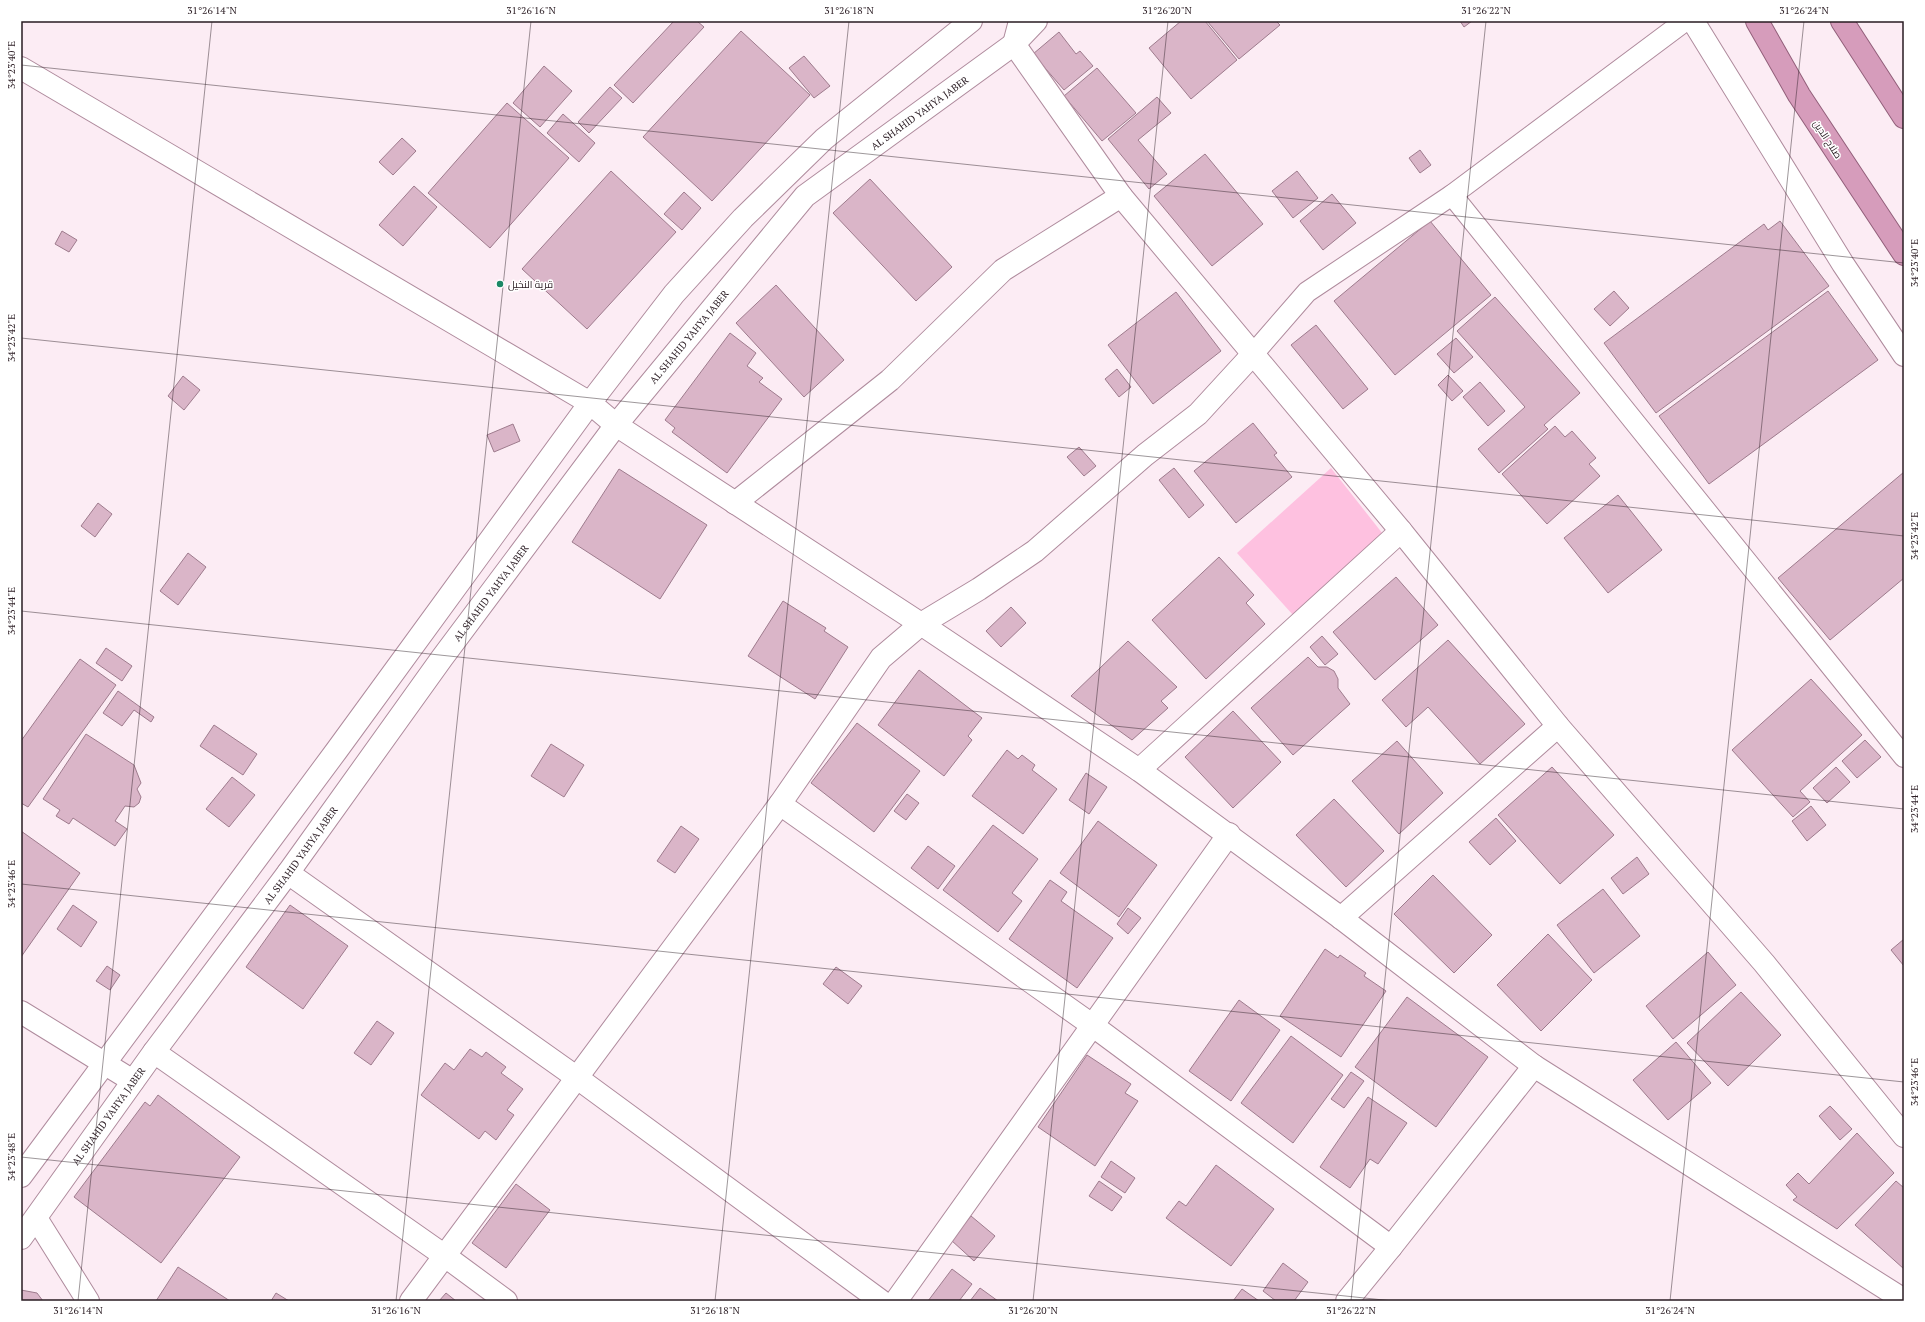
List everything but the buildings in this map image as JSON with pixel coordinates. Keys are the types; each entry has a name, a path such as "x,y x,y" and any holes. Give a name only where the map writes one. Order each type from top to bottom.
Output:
{"highway":[{"name":"صلاح الدين","path":"1756,21 1799,95 1904,254"},
{"path":"1842,21 1904,117"}],"street":[{"path":"21,1176 337,750 590,403 674,294 743,218 824,139 971,21"},
{"path":"1020,21 1014,44 1121,196 1254,353 1401,531 1558,726 1764,963 1904,1136"},
{"name":"AL SHAHID YAHYA JABER","path":"21,1238 154,1052 288,873 442,658 616,425 805,196 1014,44 1036,21"},
{"path":"1693,21 1843,264 1904,355"},
{"path":"21,68 590,403 616,425 921,624 1139,770 1229,834 1534,1066 1904,1300"},
{"path":"735,503 890,380 1003,270 1121,196"},
{"path":"410,1301 445,1256 576,1077 780,804 881,658 921,624 979,589 1035,551 1146,455 1198,414 1254,353"},
{"path":"1139,770 1401,531"},
{"path":"1341,918 1558,726"},
{"path":"780,804 1092,1025 1391,1247"},
{"path":"896,1301 1229,834"},
{"path":"288,873 576,1077 881,1301"},
{"path":"21,1012 133,1081"},
{"path":"154,1052 445,1256 506,1301"},
{"path":"1347,1301 1534,1066"},
{"path":"36,1218 88,1301"}],"lane":[{"path":"1254,353 1307,292 1452,195 1685,21"},
{"path":"1452,195 1904,757"}],"shaded area":[{"path":"1331,468 1390,543 1302,625 1237,553"}],"place":[{"name":"قرية النخيل","path":"500,284"}]}
